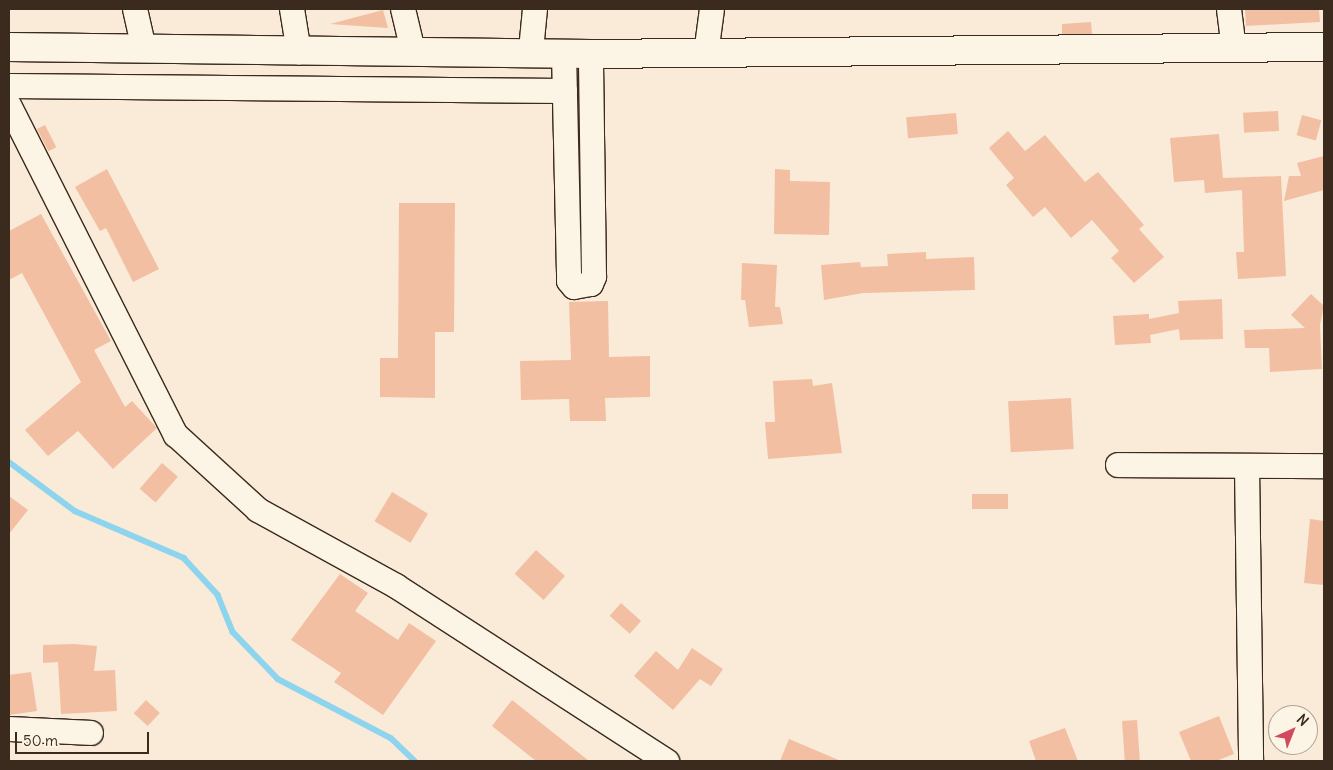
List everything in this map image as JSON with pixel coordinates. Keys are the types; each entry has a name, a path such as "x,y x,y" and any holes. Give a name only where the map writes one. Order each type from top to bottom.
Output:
{"main road":[{"path":"9,47 299,52 531,50 591,54 1324,47"}],"street":[{"path":"135,9 144,49"},
{"path":"292,9 299,52"},
{"path":"403,9 412,51"},
{"path":"531,50 535,9"},
{"path":"706,54 712,9"},
{"path":"1229,9 1234,47"},
{"path":"564,52 569,281 574,288 591,284 594,277 591,54"},
{"path":"9,86 565,91"},
{"path":"9,106 15,131 176,435 258,510 396,586 666,761"},
{"path":"567,196 594,194"},
{"path":"568,237 594,236"},
{"path":"1118,465 1324,466"},
{"path":"1247,466 1251,761"},
{"path":"9,729 91,733"}],"building":[{"path":"1245,9 1319,9 1320,22 1246,26"},
{"path":"383,10 388,28 330,24"},
{"path":"1091,22 1092,34 1062,34 1062,24"},
{"path":"1278,111 1279,131 1244,133 1243,113"},
{"path":"956,113 958,134 908,138 906,117"},
{"path":"1302,115 1321,120 1316,140 1297,135"},
{"path":"45,125 56,147 48,151 37,129"},
{"path":"1008,131 1025,151 1045,135 1085,182 1098,172 1144,225 1139,229 1164,257 1134,283 1111,258 1119,251 1092,220 1071,238 1045,207 1033,217 1006,185 1014,178 989,148"},
{"path":"1219,134 1223,178 1281,176 1286,276 1238,279 1236,252 1244,252 1242,190 1205,193 1204,180 1174,182 1170,138"},
{"path":"1324,156 1324,190 1284,201 1289,176 1301,176 1297,163"},
{"path":"107,169 159,269 133,282 106,228 100,231 75,187"},
{"path":"775,169 790,170 790,181 830,182 829,235 774,234"},
{"path":"399,203 455,203 454,332 435,332 435,398 380,397 380,358 398,358"},
{"path":"41,214 111,341 94,350 125,407 132,401 157,428 113,469 78,431 48,456 25,430 81,382 22,273 9,280 9,231"},
{"path":"926,252 926,259 974,257 975,290 863,293 824,300 821,265 860,262 861,267 888,266 887,254"},
{"path":"742,263 777,265 775,307 780,307 783,324 749,327 745,300 741,300"},
{"path":"1311,294 1324,306 1320,325 1322,369 1270,372 1269,348 1245,348 1244,330 1305,328 1291,315"},
{"path":"1222,299 1223,339 1180,340 1179,329 1150,335 1151,343 1115,345 1113,316 1149,314 1149,319 1179,313 1178,301"},
{"path":"608,301 609,357 650,356 650,397 605,398 606,421 570,421 569,399 521,400 520,361 571,360 569,302"},
{"path":"812,379 813,386 832,383 842,453 768,459 765,422 775,422 773,381"},
{"path":"1071,398 1074,449 1011,452 1008,401"},
{"path":"162,463 178,477 156,502 140,489"},
{"path":"392,492 428,514 410,543 374,521"},
{"path":"972,494 1008,494 1008,509 972,509"},
{"path":"9,496 28,510 9,534"},
{"path":"1310,519 1324,521 1324,585 1304,583"},
{"path":"536,550 565,576 544,600 515,574"},
{"path":"340,574 368,593 355,611 398,640 409,623 436,641 383,715 334,682 341,673 291,640"},
{"path":"621,603 641,621 630,634 610,616"},
{"path":"74,644 97,646 94,671 115,670 117,711 61,714 58,662 43,663 43,645"},
{"path":"692,648 723,669 711,686 700,679 673,710 634,676 656,651 678,670"},
{"path":"31,672 37,711 9,715 9,675"},
{"path":"146,700 160,713 148,726 134,713"},
{"path":"512,700 589,761 536,761 492,726"},
{"path":"1219,716 1234,754 1216,761 1191,761 1179,732"},
{"path":"1137,720 1140,761 1125,761 1122,721"},
{"path":"1065,728 1078,761 1036,761 1029,741"},
{"path":"789,739 841,761 780,761"}],"waterway":[{"path":"9,462 75,511 184,558 218,595 233,632 278,679 391,738 415,761"}]}
